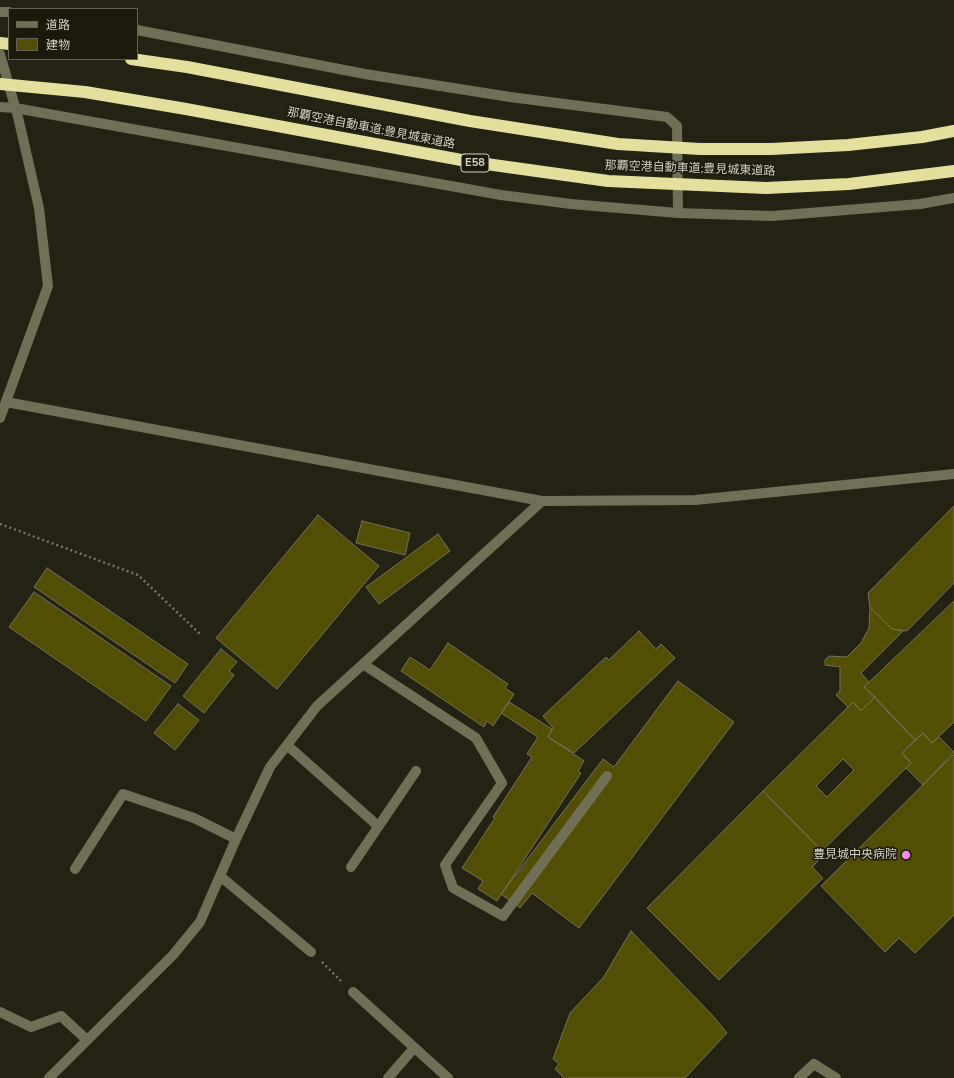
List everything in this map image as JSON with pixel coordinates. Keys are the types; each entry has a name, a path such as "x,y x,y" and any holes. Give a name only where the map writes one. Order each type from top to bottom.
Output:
{"highway":[{"name":"那覇空港自動車道;豊見城東道路","path":"138,60 187,67 470,121 618,144 700,149 771,149 848,145 922,137 954,131"},
{"name":"那覇空港自動車道;豊見城東道路","path":"0,84 85,92 186,109 472,162 608,181 766,188 849,184 954,171"}],"street":[{"path":"138,30 365,74 510,97 667,117 677,126 678,213"},
{"path":"0,54 15,108 39,208 48,286 0,418"},
{"path":"0,107 15,108 502,195 571,204 678,213 772,216 920,204 954,198"},
{"path":"0,115 15,108"},
{"path":"6,402 542,500 695,500 954,474"},
{"path":"48,1078 173,955 200,922 236,839 270,767 317,706 542,500"},
{"path":"363,664 476,738 502,783 445,865 453,888 503,916 607,776"},
{"path":"287,745 378,826"},
{"path":"351,867 416,771"},
{"path":"75,869 123,794 194,818 236,839"},
{"path":"220,876 311,952"},
{"path":"353,992 448,1078"},
{"path":"0,1012 31,1027 61,1016 87,1040"},
{"path":"388,1078 414,1048"},
{"path":"798,1078 814,1064 836,1078"}],"path":[{"path":"0,524 138,575 200,634"},
{"path":"311,952 353,992"}],"building":[{"path":"954,506 954,583 907,631 892,629 870,607 868,593"},
{"path":"318,515 379,566 277,689 216,638"},
{"path":"362,521 410,533 405,555 356,543"},
{"path":"438,534 450,551 379,604 366,587"},
{"path":"47,568 188,664 175,683 34,587"},
{"path":"34,592 171,686 146,721 9,627"},
{"path":"954,601 954,722 932,743 923,733 915,740 864,687"},
{"path":"870,607 892,629 903,631 861,673 869,682 864,687 875,697 861,711 853,702 848,707 836,695 840,691 840,667 825,665 825,660 829,656 847,657 861,643 869,628"},
{"path":"639,631 656,649 661,644 675,658 574,753 548,737 553,728 543,716 606,657 609,660"},
{"path":"448,643 508,684 505,688 514,694 493,726 487,721 484,727 401,671 410,657 430,670"},
{"path":"221,649 237,662 229,671 234,675 204,713 183,696"},
{"path":"678,681 734,722 579,928 532,893 520,908 501,894 603,759 614,767"},
{"path":"875,697 915,740 902,753 911,763 822,851 763,791 853,702 861,711","holes":["843,759 854,770 827,797 816,786"]},
{"path":"509,702 552,729 548,737 584,761 578,771 581,773 497,901 478,889 483,881 462,868 495,818 493,817 532,757 527,754 538,737 501,713"},
{"path":"178,704 199,720 175,750 154,733"},
{"path":"923,733 932,743 939,737 954,752 923,785 906,768 911,763 902,753"},
{"path":"954,754 954,915 915,953 899,938 885,952 821,886"},
{"path":"763,791 825,854 812,867 823,878 719,980 647,908"},
{"path":"631,931 714,1017 727,1033 685,1078 564,1078 555,1069 559,1064 553,1059 570,1013 603,978"}],"place":[{"name":"豊見城中央病院","path":"906,855"}]}
